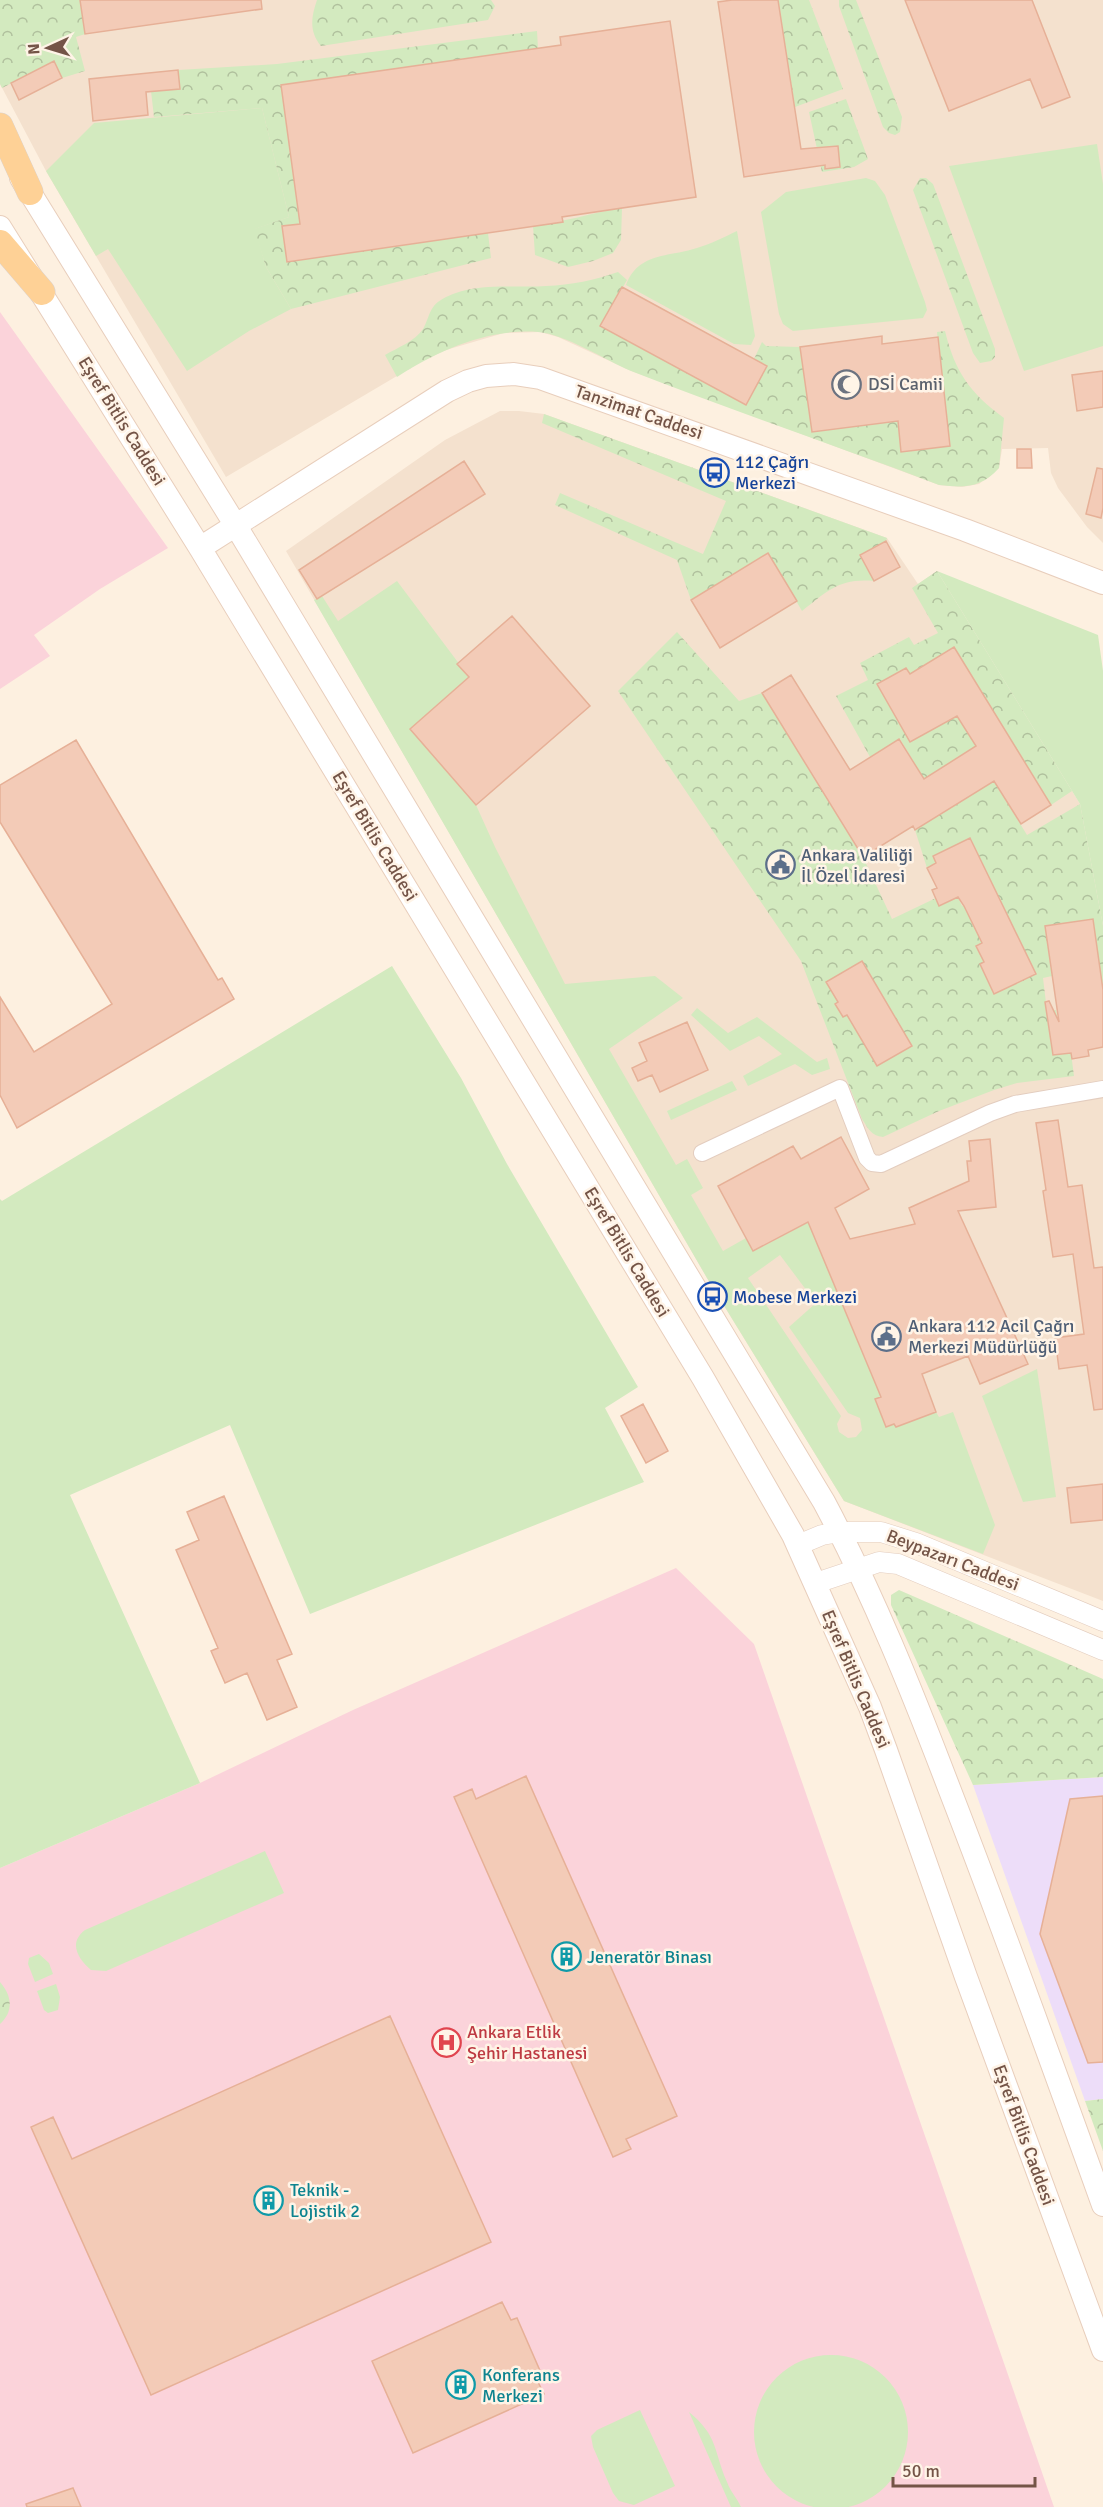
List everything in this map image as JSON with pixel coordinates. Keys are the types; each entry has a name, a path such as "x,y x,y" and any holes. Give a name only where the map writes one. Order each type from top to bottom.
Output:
{"main road":[{"path":"0,126 30,192"},
{"path":"0,144 236,526 812,1481 840,1532 914,1699 985,1881 1103,2205"},
{"name":"Eşref Bitlis Caddesi","path":"0,227 200,548 691,1357 798,1545 886,1750 966,1977 1103,2350"},
{"path":"0,243 42,292"},
{"name":"Tanzimat Caddesi","path":"200,548 453,387 486,376 524,374 677,425 1103,583"}],"street":[{"path":"702,1153 840,1088 867,1158 872,1163 881,1164 990,1113 1015,1104 1103,1089"},
{"name":"Beypazarı Caddesi","path":"798,1545 822,1535 840,1532 870,1530 897,1536 1103,1621"},
{"name":"Beypazarı Caddesi","path":"816,1583 879,1562 898,1564 1103,1650"}],"shaded area":[{"path":"0,0 1103,0 1103,543 1087,527 1058,488 1051,473 1048,448 1002,449 999,468 979,484 962,487 939,485 629,370 558,337 540,332 504,333 446,350 424,360 226,477 46,171 0,84"},
{"path":"0,312 168,548 100,589 34,635 50,656 0,689"},
{"name":"Ankara Valiliği İl Özel İdaresi","path":"500,411 544,414 887,538 918,584 937,571 1080,804 1103,926 1103,1601 844,1501 707,1278 286,551 445,440"},
{"name":"Ankara Etlik Şehir Hastanesi","path":"676,1568 754,1644 1054,2507 0,2507 0,1868 200,1783 353,1710"},
{"path":"1103,1777 1103,2099 1085,2101 973,1785"}],"green space":[{"path":"0,0 80,0 85,34 76,37 85,71 62,78 53,62 2,88 0,84"},
{"path":"317,0 491,0 495,6 488,20 321,46 314,35 312,24"},
{"path":"778,0 809,0 843,89 795,107"},
{"path":"839,0 856,0 902,117 900,132 895,135 883,127 839,6"},
{"path":"537,31 538,48 281,85 300,224 282,227 287,262 488,233 491,258 291,309 266,267 254,229 289,217 262,108 154,117 151,91 179,89 178,70 277,64"},
{"path":"846,99 868,159 854,167 822,172 809,112"},
{"path":"262,108 289,217 255,229 266,267 291,309 249,331 187,371 108,249 96,256 46,171 94,123"},
{"path":"1097,144 1103,184 1103,346 1024,371 949,166"},
{"path":"866,178 875,181 885,195 927,310 923,318 793,331 783,324 779,314 761,212 786,192"},
{"path":"920,178 926,178 933,184 995,349 995,357 991,361 980,363 973,353 913,190"},
{"path":"622,208 621,240 613,253 568,267 535,255 533,226"},
{"path":"737,231 755,336 751,345 734,344 626,285 631,274 647,261 702,246"},
{"path":"618,272 627,280 601,326 767,366 754,359 762,342 766,346 800,347 812,432 898,421 902,452 950,446 937,332 945,331 959,370 982,400 1004,418 999,468 986,480 972,485 939,485 631,371 572,342 549,334 520,332 483,337 429,358 397,377 385,355 415,337 423,329 436,304 457,292 482,287 565,285"},
{"path":"544,414 887,538 886,541 860,556 874,581 852,582 835,587 802,611 768,553 691,600 677,560 555,505 560,493 703,554 726,501 542,423"},
{"path":"937,571 1098,635 1103,671 1103,926 1080,804"},
{"path":"937,571 1072,791 1051,805 954,648 925,665 976,746 924,779 900,739 870,757 836,696 868,680 860,663 909,637 914,645 938,633 912,588"},
{"path":"397,581 469,677 410,729 476,805 565,984 655,976 683,998 609,1049 676,1165 687,1159 703,1188 691,1195 723,1251 746,1238 754,1251 809,1222 881,1397 875,1399 886,1427 894,1424 896,1427 936,1412 939,1417 953,1412 995,1525 983,1554 844,1501 707,1278 314,600 322,596 338,621","holes":["780,1255 816,1303 789,1327 848,1413 860,1418 862,1430 856,1437 848,1438 839,1432 837,1424 841,1416 748,1278"]},
{"path":"677,632 739,701 762,693 863,857 892,919 936,898 940,906 958,897 962,906 967,904 982,943 976,946 984,962 980,964 994,994 1035,973 971,839 927,868 915,830 994,781 1027,835 1080,804 1103,926 1103,990 1093,919 1045,926 1052,976 1043,978 1047,1011 1056,1010 1058,1021 1048,1023 1053,1055 1071,1053 1074,1076 1017,1083 994,1090 939,1111 883,1137 870,1131 862,1119 801,961 618,691"},
{"path":"392,966 461,1078 507,1164 638,1387 605,1408 644,1482 310,1614 230,1425 70,1495 200,1783 0,1868 0,1199 2,1201"},
{"path":"697,1008 728,1033 757,1017 817,1062 827,1058 830,1069 812,1075 795,1064 748,1086 743,1076 782,1054 759,1036 730,1051 691,1015"},
{"path":"732,1081 737,1090 671,1120 667,1111"},
{"path":"1037,1369 1056,1497 1023,1502 982,1396"},
{"path":"899,1590 1103,1679 1103,1777 973,1785 891,1605 891,1595"},
{"path":"265,1851 284,1893 106,1971 91,1970 79,1956 77,1940 85,1930"},
{"path":"39,1954 49,1963 53,1974 35,1982 28,1964 29,1958"},
{"path":"0,1982 10,2003 8,2014 0,2024"},
{"path":"56,1984 60,1997 58,2010 48,2013 44,2010 37,1991"},
{"path":"1103,2099 1103,2151 1085,2101"},
{"path":"831,2355 846,2356 861,2361 886,2377 902,2402 907,2417 907,2447 902,2462 886,2487 861,2503 846,2508 831,2509 816,2508 801,2503 776,2487 760,2462 755,2447 754,2432 755,2417 760,2402 776,2377 801,2361 816,2356"},
{"path":"640,2410 675,2486 634,2505 619,2501 613,2493 593,2447 591,2436 597,2430"},
{"path":"689,2412 711,2437 728,2485 741,2507 731,2507"}],"building":[{"path":"80,0 261,0 262,9 85,34"},
{"path":"778,0 801,149 838,146 840,167 825,169 825,165 744,177 718,2"},
{"path":"905,0 1032,0 1070,97 1042,108 1030,79 949,111"},
{"path":"670,21 696,197 562,217 563,222 287,262 282,226 300,224 281,85 561,45 560,37"},
{"path":"54,61 62,78 19,100 11,83"},
{"path":"178,70 180,89 146,92 148,115 93,121 89,79"},
{"path":"622,287 767,366 746,405 600,326"},
{"path":"882,336 882,344 938,337 950,446 901,452 898,421 812,432 800,347"},
{"path":"1103,371 1103,407 1077,411 1072,375"},
{"path":"1017,449 1031,449 1032,468 1017,468"},
{"path":"464,461 485,494 317,599 299,570"},
{"path":"1097,468 1103,469 1101,518 1086,514"},
{"path":"886,541 900,567 874,581 860,555"},
{"path":"768,553 797,601 720,648 691,600"},
{"path":"512,616 590,706 476,805 410,729 469,677 457,664"},
{"path":"954,647 1051,805 1021,824 994,781 915,830 913,826 863,857 762,693 791,675 850,770 899,739 924,779 976,746 957,716 910,742 877,684 906,668 910,674"},
{"path":"76,740 218,980 222,978 234,999 17,1128 0,1095 0,997 34,1052 112,1004 0,822 0,785"},
{"path":"970,838 1036,974 994,994 980,964 984,962 976,946 982,943 964,906 958,897 939,906 932,890 937,888 927,868 936,863 933,856"},
{"path":"1093,919 1103,990 1103,1047 1088,1050 1089,1056 1072,1059 1071,1053 1053,1055 1045,1002 1049,1001 1059,1022 1045,926"},
{"path":"862,961 912,1046 877,1066 847,1015 843,1017 835,1004 838,1002 826,982"},
{"path":"687,1022 708,1070 660,1092 652,1075 638,1081 632,1068 647,1061 639,1043"},
{"path":"1058,1120 1068,1187 1082,1185 1094,1268 1103,1267 1103,1409 1094,1410 1087,1365 1059,1369 1055,1338 1084,1334 1073,1254 1053,1257 1043,1191 1046,1190 1036,1123"},
{"path":"841,1137 869,1189 835,1208 850,1239 915,1224 909,1208 969,1181 967,1161 971,1161 969,1141 990,1139 996,1207 958,1211 1028,1364 980,1384 968,1356 922,1374 936,1412 896,1427 894,1424 886,1427 875,1399 881,1397 808,1222 753,1251 718,1186 793,1146 801,1159"},
{"path":"643,1404 668,1451 646,1463 621,1416"},
{"path":"1103,1484 1103,1520 1071,1523 1067,1488"},
{"path":"224,1496 292,1654 277,1660 297,1707 267,1720 247,1673 225,1683 211,1651 218,1648 176,1550 199,1540 187,1512"},
{"name":"Jeneratör Binası","path":"526,1776 677,2116 626,2139 631,2149 613,2157 454,1797 472,1789 476,1799"},
{"path":"1103,1796 1103,2062 1088,2063 1040,1934 1070,1799"},
{"name":"Teknik - Lojistik 2","path":"390,2016 491,2242 151,2395 31,2127 53,2117 72,2159"},
{"name":"Konferans Merkezi","path":"502,2302 511,2320 517,2318 541,2373 535,2376 544,2394 413,2453 372,2361"},
{"path":"73,2488 81,2507 27,2507 26,2504"}],"place":[{"name":"DSİ Camii","path":"847,384"},
{"name":"112 Çağrı Merkezi","path":"714,472"},
{"name":"Ankara Valiliği İl Özel İdaresi","path":"780,865"},
{"name":"Mobese Merkezi","path":"712,1297"},
{"name":"Ankara 112 Acil Çağrı Merkezi Müdürlüğü","path":"887,1336"},
{"name":"Jeneratör Binası","path":"566,1957"},
{"name":"Ankara Etlik Şehir Hastanesi","path":"446,2042"},
{"name":"Teknik - Lojistik 2","path":"269,2200"},
{"name":"Konferans Merkezi","path":"461,2385"}]}
